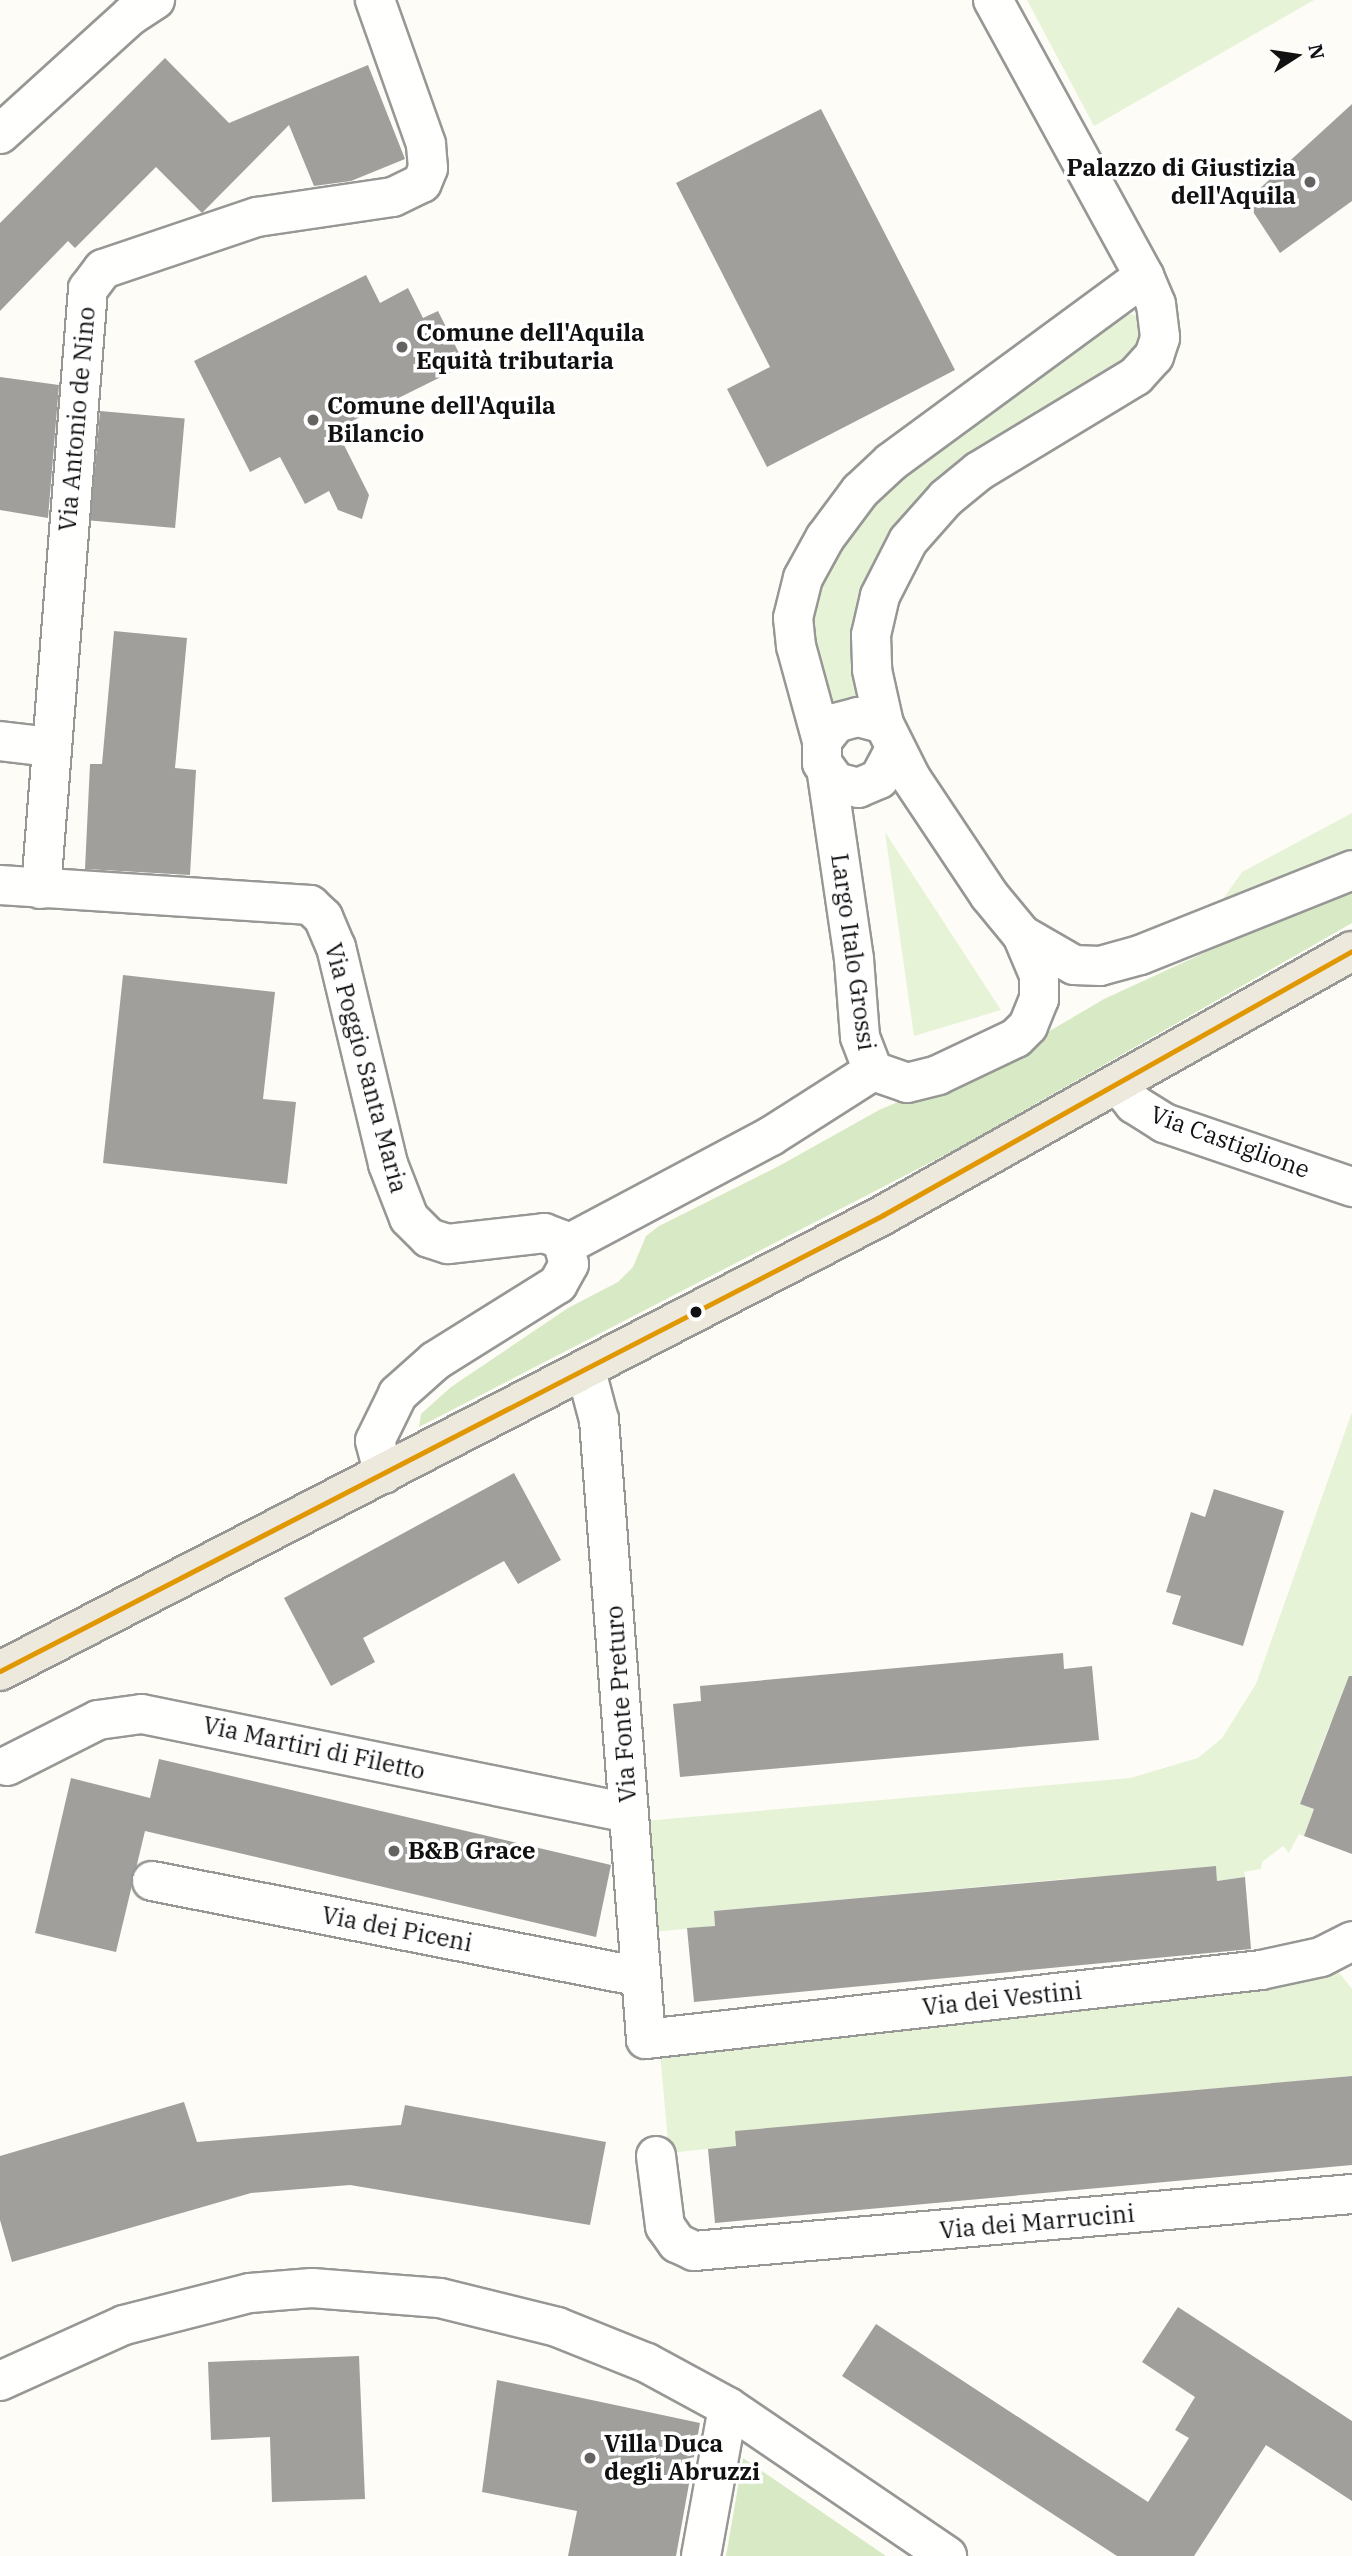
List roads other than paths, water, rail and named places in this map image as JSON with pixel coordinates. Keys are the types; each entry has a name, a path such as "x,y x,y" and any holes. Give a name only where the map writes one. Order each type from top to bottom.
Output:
{"main road":[{"path":"0,1671 586,1371 895,1209 1352,951"}],"street":[{"path":"0,134 131,16 155,0"},
{"name":"Via Antonio de Nino","path":"41,889 50,747 88,289 103,269 257,217 393,197 422,183 428,168 425,144 374,0"},
{"path":"993,0 1144,276 1160,320 1154,356 1136,376 979,471 933,513 892,566 871,635 872,670 890,737 989,895 1022,935 1060,960 1100,966 1140,955 1352,870"},
{"name":"Largo Italo Grossi","path":"1022,935 1039,975 1040,999 1028,1026 1016,1038 938,1075 907,1083 873,1071 860,1037 854,959 825,757 796,646 793,618 803,578 825,538 860,491 891,462 1144,276"},
{"path":"846,718 890,737 887,770 870,785 847,787 825,757 836,723 846,718"},
{"path":"0,741 50,747"},
{"name":"Via Poggio Santa Maria","path":"0,885 310,905 323,917 336,947 388,1164 410,1218 429,1238 447,1244 550,1233 566,1245"},
{"path":"384,1474 375,1441 398,1394 435,1361 558,1284 569,1265 566,1245 771,1136 873,1071"},
{"name":"Via Castiglione","path":"1118,1084 1135,1104 1164,1123 1352,1186"},
{"name":"Via Fonte Preturo","path":"586,1371 599,1420 646,2039"},
{"name":"Via Martiri di Filetto","path":"7,1766 98,1720 142,1714 629,1813"},
{"name":"Via dei Piceni","path":"152,1881 641,1977"},
{"name":"Via dei Vestini","path":"646,2039 1254,1971 1321,1957 1352,1941"},
{"name":"Via dei Marrucini","path":"656,2156 663,2217 670,2236 694,2251 1352,2194"},
{"path":"0,2381 124,2325 250,2293 312,2288 440,2298 498,2310 601,2342 728,2407 947,2556"},
{"path":"701,2556 728,2407"}],"place":[{"name":"Palazzo di Giustizia dell'Aquila","path":"1310,182"},
{"name":"Comune dell'Aquila Equità tributaria","path":"402,347"},
{"name":"Comune dell'Aquila Bilancio","path":"313,420"},
{"name":"B&B Grace","path":"394,1851"},
{"name":"Villa Duca degli Abruzzi","path":"590,2458"}]}
